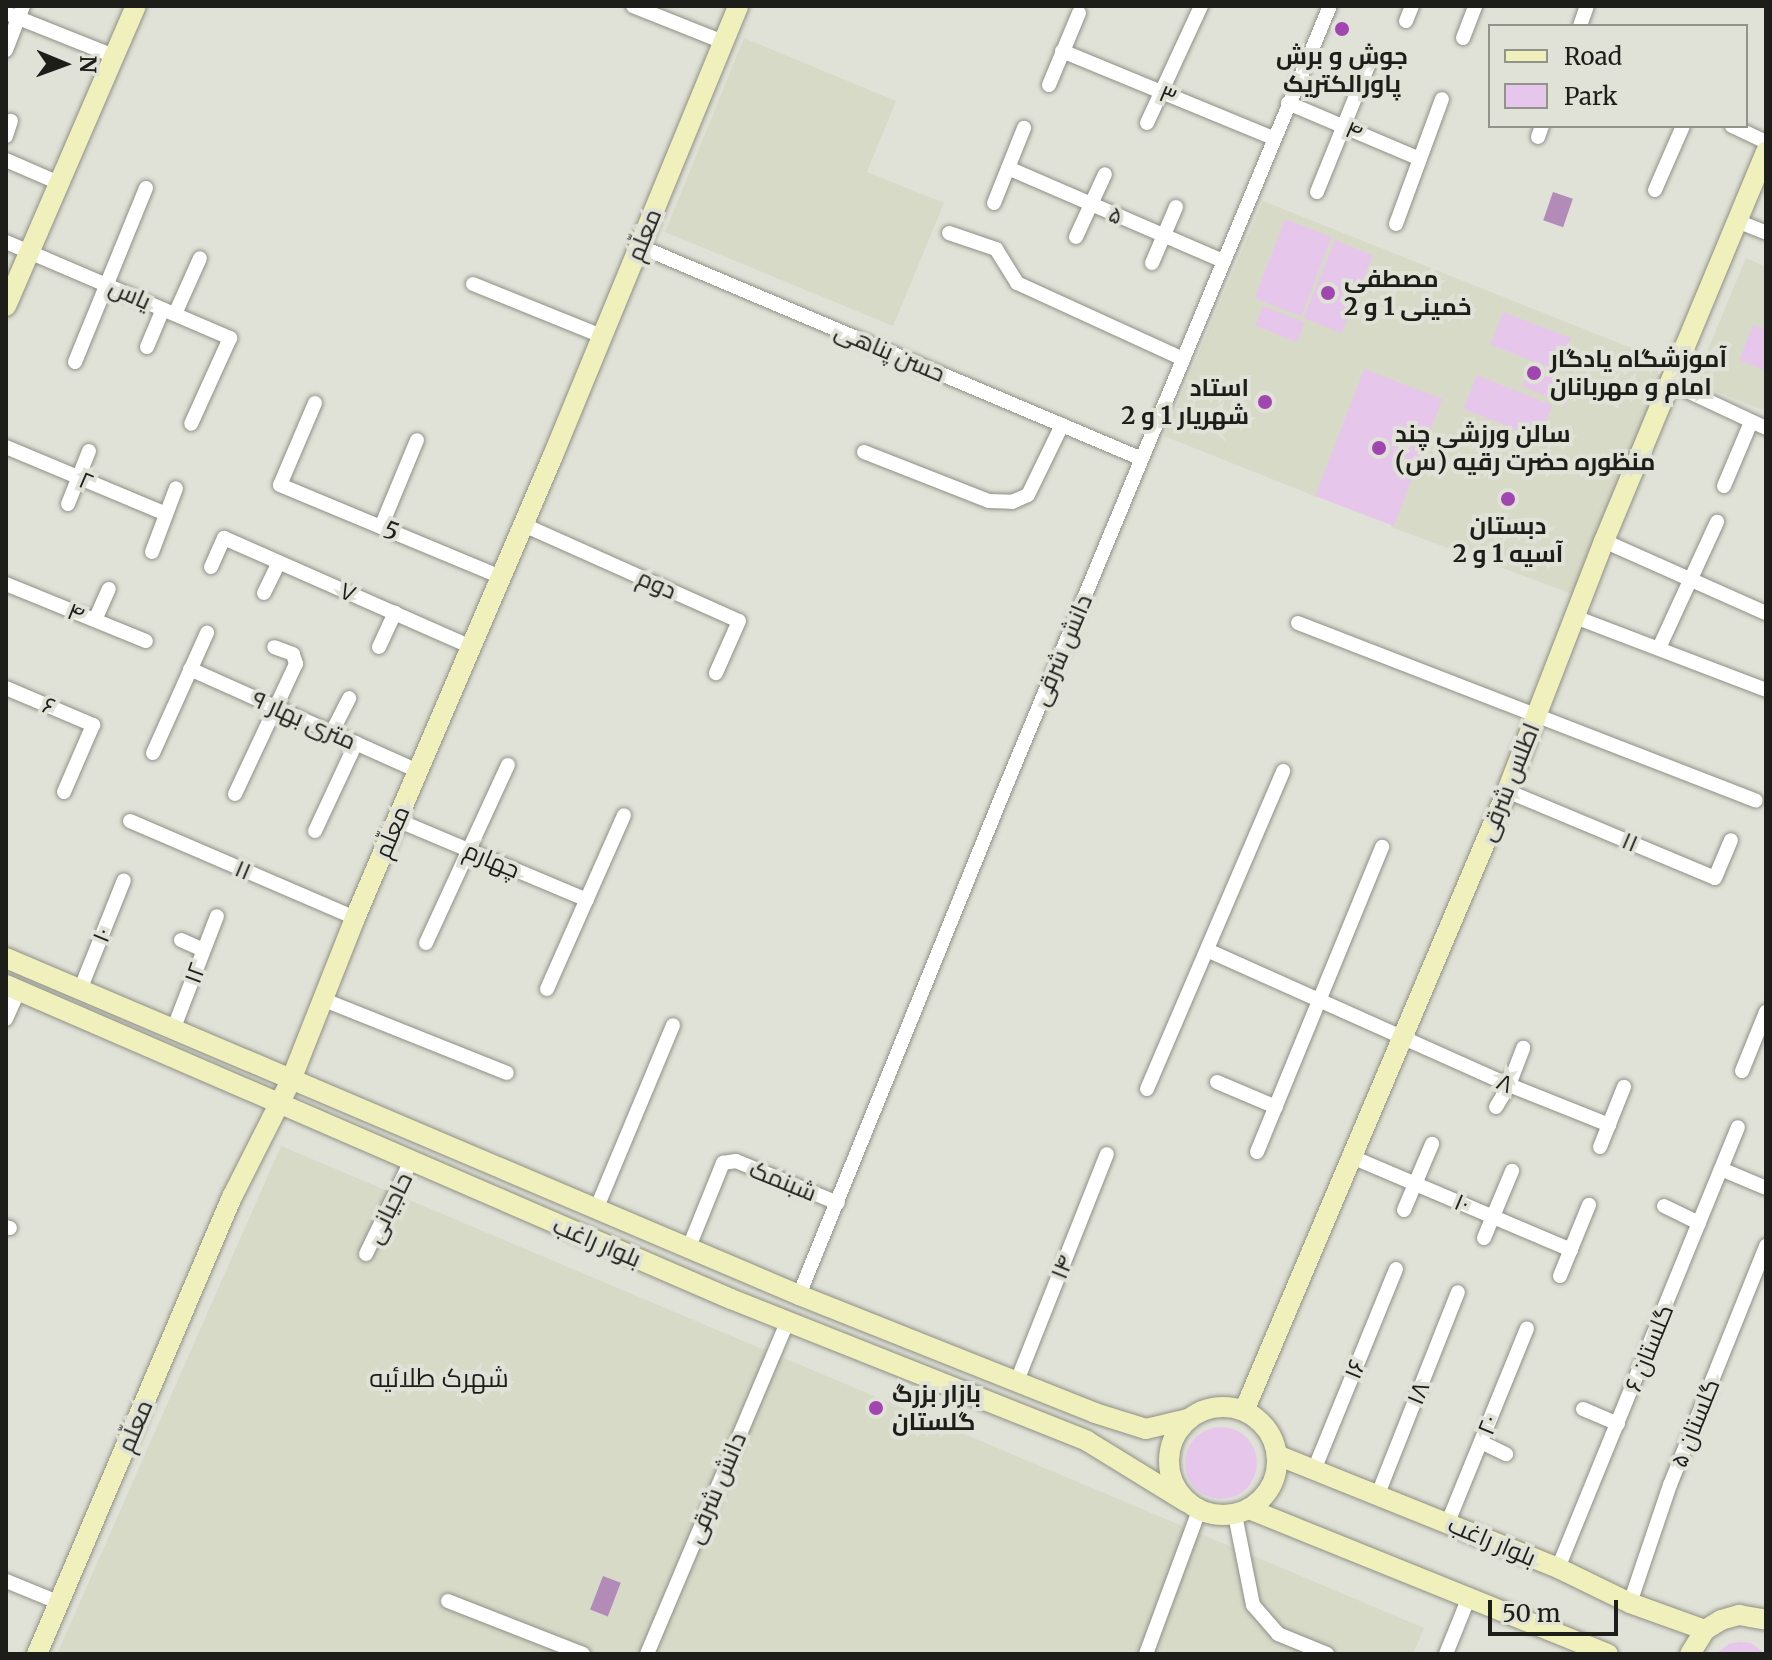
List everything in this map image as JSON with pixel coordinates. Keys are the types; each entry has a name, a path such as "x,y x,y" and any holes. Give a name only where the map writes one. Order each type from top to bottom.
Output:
{"street":[{"path":"6,306 136,6"},
{"path":"633,6 723,42"},
{"name":"معلّم","path":"37,1654 232,1197 276,1103 291,1080 355,918 524,525 738,6"},
{"path":"1147,123 1201,6"},
{"name":"دانش شرقی","path":"799,1295 1273,138 1330,6"},
{"path":"1406,21 1412,6"},
{"path":"1463,38 1475,6"},
{"path":"6,50 16,12 114,56"},
{"path":"1049,85 1079,13"},
{"name":"۳","path":"1062,51 1273,138"},
{"path":"1317,192 1370,61"},
{"path":"1396,224 1442,99"},
{"name":"۴","path":"1288,103 1420,159"},
{"path":"6,136 11,121"},
{"path":"994,203 1024,128"},
{"path":"1655,190 1682,128"},
{"path":"1736,128 1766,142"},
{"name":"اطلس شرقی","path":"1244,1411 1507,791 1604,541 1766,151"},
{"path":"6,160 59,183"},
{"name":"۵","path":"1008,168 1223,261"},
{"path":"1076,237 1105,174"},
{"path":"75,362 146,188"},
{"path":"1152,263 1176,207"},
{"path":"1737,221 1766,233"},
{"path":"949,233 996,249 1017,283 1183,359"},
{"name":"یاس","path":"6,242 230,338 191,424"},
{"name":"حسن پناهی","path":"639,246 1142,459"},
{"path":"147,347 200,258"},
{"path":"473,284 602,336"},
{"path":"1670,383 1766,428"},
{"name":"5","path":"315,403 280,485 501,577"},
{"path":"1724,486 1751,422"},
{"path":"864,452 989,501 1012,502 1028,495 1062,425"},
{"path":"381,527 417,440"},
{"name":"۲","path":"6,447 166,514"},
{"path":"68,504 89,451"},
{"path":"152,552 176,488"},
{"path":"1659,648 1717,522"},
{"name":"دوم","path":"524,525 739,621 716,673"},
{"name":"۷","path":"211,567 224,538 471,647"},
{"path":"1604,541 1766,613"},
{"path":"264,593 279,562"},
{"name":"۴","path":"6,584 146,641"},
{"path":"95,620 109,589"},
{"path":"379,647 395,613"},
{"path":"1575,617 1766,690"},
{"path":"1298,623 1756,801"},
{"path":"153,753 207,633"},
{"path":"235,794 296,664 293,654 274,647"},
{"name":"۹ متری بهار","path":"190,669 418,771"},
{"name":"۶","path":"7,689 93,725 64,792"},
{"path":"332,732 349,698"},
{"path":"315,831 356,743"},
{"path":"426,943 508,765"},
{"path":"1147,1089 1283,771"},
{"name":"۱۱","path":"1507,791 1715,878 1731,840"},
{"path":"547,989 624,815"},
{"name":"چهارم","path":"397,820 587,900"},
{"name":"۱۱","path":"130,821 355,918"},
{"path":"1257,1152 1382,847"},
{"name":"۱۰","path":"80,990 124,880"},
{"name":"۱۲","path":"173,1030 217,916"},
{"path":"181,940 203,950"},
{"name":"۸","path":"1207,950 1509,1085 1609,1125"},
{"name":"بلوار راغب","path":"6,958 799,1295 1017,1381 1135,1426 1158,1428 1188,1419"},
{"path":"6,1019 12,988"},
{"name":"بلوار راغب","path":"12,988 787,1322 1087,1441 1193,1506"},
{"path":"322,999 507,1073"},
{"path":"1742,1071 1766,1012"},
{"path":"597,1207 673,1025"},
{"path":"1496,1107 1509,1085 1523,1048"},
{"path":"1750,1048 1766,1055"},
{"path":"1217,1082 1276,1107"},
{"path":"1600,1147 1624,1087"},
{"name":"گلستان ۶","path":"1558,1568 1738,1127"},
{"path":"1404,1210 1432,1144"},
{"name":"۱۴","path":"1017,1381 1107,1154"},
{"name":"۱۰","path":"1352,1157 1571,1250"},
{"name":"حاجیانی","path":"366,1254 411,1161"},
{"name":"شبنمک","path":"689,1247 723,1163 736,1161 838,1203"},
{"path":"1721,1169 1766,1188"},
{"path":"1484,1238 1512,1171"},
{"path":"1560,1276 1589,1205"},
{"path":"1664,1206 1699,1223"},
{"name":"گلستان ۵","path":"1630,1603 1670,1485 1766,1248"},
{"name":"۱۶","path":"1314,1470 1396,1269"},
{"name":"۱۸","path":"1378,1494 1458,1292"},
{"name":"دانش شرقی","path":"647,1654 787,1322"},
{"name":"۲۰","path":"1448,1522 1527,1328"},
{"path":"1242,1512 1272,1486 1277,1455 1266,1428 1244,1411 1216,1407 1188,1419 1175,1434 1169,1451 1172,1478 1193,1506 1217,1516 1242,1512 1469,1597 1577,1648 1608,1654"},
{"path":"1583,1409 1618,1424"},
{"path":"1481,1442 1506,1454"},
{"name":"بلوار راغب","path":"1277,1455 1558,1568 1630,1603 1705,1630"},
{"path":"1146,1654 1193,1506"},
{"path":"1242,1512 1253,1605 1278,1634 1327,1654"},
{"path":"6,1581 60,1603"},
{"path":"1446,1654 1469,1597"},
{"path":"448,1601 583,1654"},
{"path":"1690,1654 1705,1630 1721,1620 1739,1615 1766,1620"}],"shaded area":[{"path":"744,38 896,101 867,172 944,203 893,326 665,232"},
{"path":"1553,192 1573,199 1563,227 1543,220"},
{"path":"1263,201 1669,363 1573,594 1391,527 1441,399 1364,370 1317,497 1164,436"},
{"path":"1746,258 1766,267 1766,411 1694,383"},
{"path":"281,1146 1424,1628 1413,1654 57,1654"},
{"path":"603,1576 621,1583 608,1616 590,1610"}],"green space":[{"path":"1285,219 1332,237 1301,316 1255,298"},
{"path":"1335,240 1373,255 1342,333 1304,318"},
{"path":"1263,306 1305,323 1297,342 1255,325"},
{"path":"1503,312 1571,338 1559,371 1490,345"},
{"path":"1753,325 1766,330 1766,371 1739,360"},
{"path":"1531,365 1575,384 1566,405 1522,386"},
{"name":"سالن ورزشی چند منظوره حضرت رقیه (س)","path":"1364,369 1442,399 1394,526 1315,496"},
{"path":"1477,375 1552,405 1539,439 1464,408"},
{"path":"1221,1427 1241,1433 1251,1443 1257,1463 1251,1483 1241,1493 1221,1499 1201,1493 1191,1483 1185,1463 1191,1443 1201,1433"},
{"path":"1751,1643 1766,1654 1716,1654 1729,1644"}],"place":[{"name":"جوش و برش پاورالکتریک","path":"1342,29"},
{"name":"مصطفی خمینی 1 و 2","path":"1328,293"},
{"name":"آموزشگاه یادگار امام و مهربانان","path":"1534,373"},
{"name":"استاد شهریار 1 و 2","path":"1265,402"},
{"name":"سالن ورزشی چند منظوره حضرت رقیه (س)","path":"1379,448"},
{"name":"دبستان آسیه 1 و 2","path":"1508,499"},
{"name":"بازار بزرگ گلستان","path":"876,1408"}],"district":[{"name":"شهرک طلائیه","path":"439,1378"}]}
